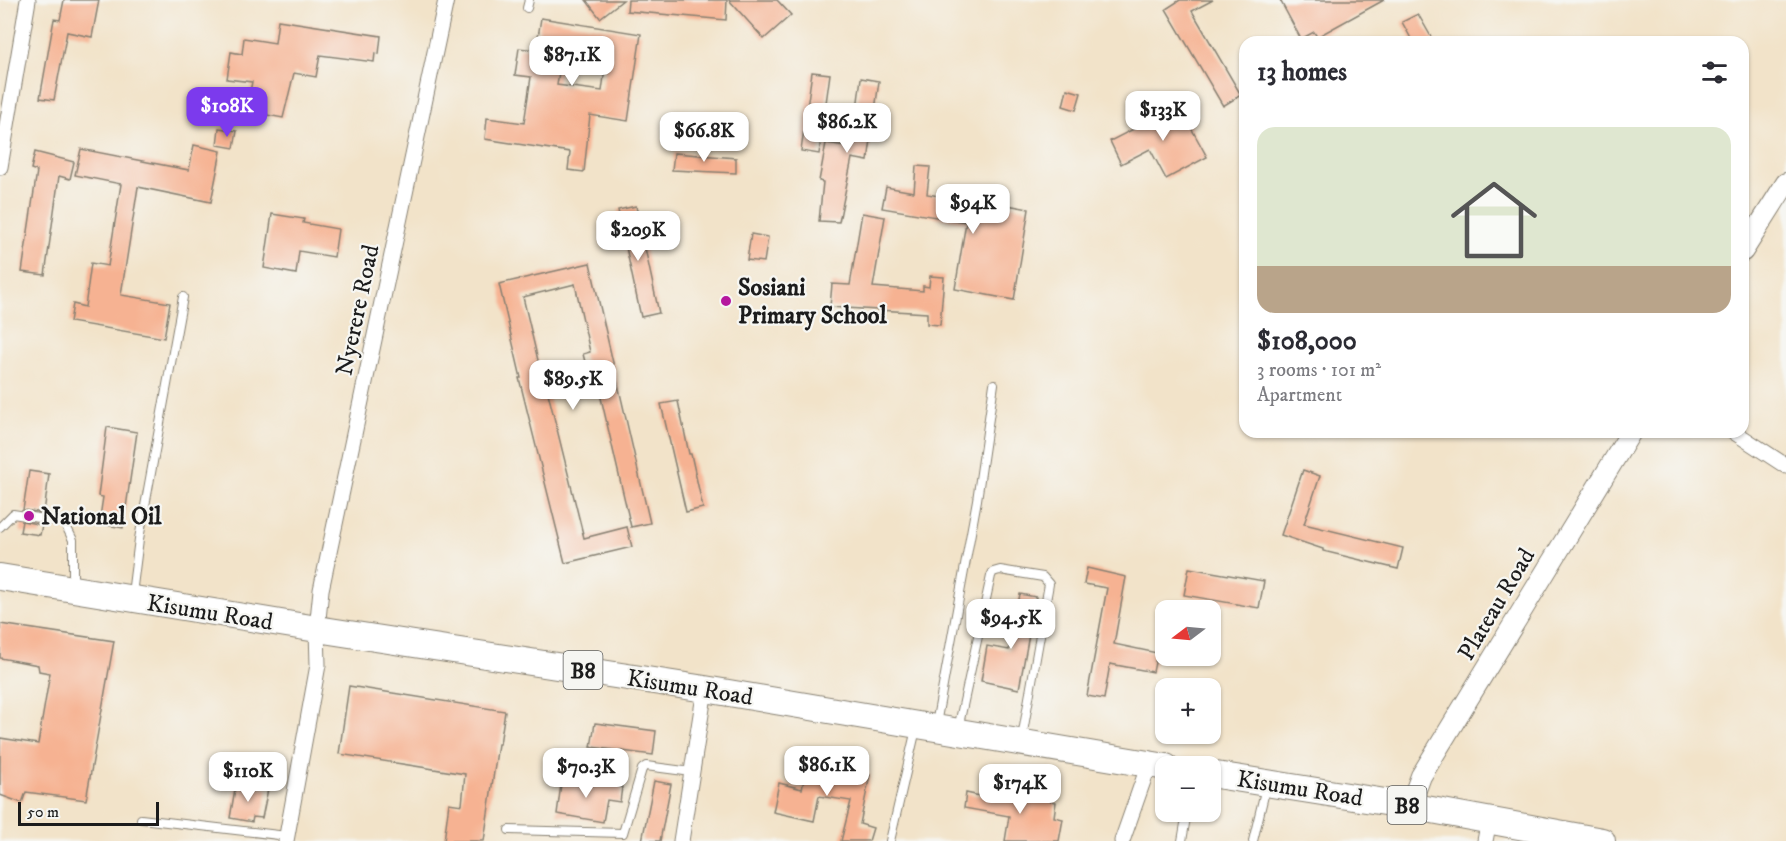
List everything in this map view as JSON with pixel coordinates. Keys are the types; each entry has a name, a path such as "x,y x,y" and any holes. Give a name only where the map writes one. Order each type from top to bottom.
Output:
{"highway":[{"name":"Kisumu Road","path":"0,577 705,689 1155,766"},
{"name":"Kisumu Road","path":"1221,776 1410,806 1487,830 1602,841"}],"street":[{"path":"0,167 28,0"},
{"name":"Nyerere Road","path":"286,839 318,664 317,629 321,590 446,0"},
{"path":"1749,242 1786,183"},
{"name":"Plateau Road","path":"1410,806 1421,776 1627,438"},
{"path":"1743,438 1786,466"},
{"path":"681,841 705,689"},
{"path":"1122,841 1155,770"}],"lane":[{"path":"131,599 139,539 183,297"},
{"path":"937,728 977,500 994,384"},
{"path":"0,527 13,514 64,522 73,540 73,589"},
{"path":"890,841 937,728 991,576 993,572 1000,570 1043,577 1049,584 1021,743"},
{"path":"509,830 623,833 642,769 646,766 692,772"},
{"path":"1253,841 1268,783"},
{"path":"141,819 286,839"},
{"path":"1182,841 1185,822"}],"building":[{"path":"64,0 99,0 92,37 67,32 54,100 40,98 54,19 60,20"},
{"path":"586,0 623,0 600,18"},
{"path":"628,0 727,0 726,20 627,11"},
{"path":"729,0 777,0 791,15 764,39"},
{"path":"1180,0 1213,0 1192,11 1239,92 1239,96 1223,106 1166,9"},
{"path":"1280,0 1384,0 1319,36 1314,32 1307,36 1299,36"},
{"path":"1418,14 1431,36 1410,36 1402,22"},
{"path":"541,18 641,34 628,121 590,115 584,172 568,170 570,152 485,139 487,118 524,123 531,77 515,75 519,48 536,50","holes":["563,47 607,54 602,91 557,85"]},
{"path":"278,20 381,36 379,54 375,53 374,62 320,55 316,77 294,73 283,118 246,111 252,82 227,79 231,52 242,54 244,38 275,43"},
{"path":"812,72 830,74 819,154 801,151"},
{"path":"861,78 879,81 868,161 852,158 839,222 819,221 823,182 819,181 826,143 852,147"},
{"path":"1067,89 1081,93 1076,110 1063,106"},
{"path":"1170,101 1173,107 1178,104 1207,157 1166,179 1150,149 1121,164 1110,141 1161,115 1157,108"},
{"path":"219,128 237,131 234,148 217,145"},
{"path":"194,145 221,151 211,202 138,187 121,295 170,303 164,338 70,322 73,304 85,307 91,263 108,266 121,184 75,175 81,149 189,170"},
{"path":"35,152 74,162 70,179 59,176 45,275 22,272 37,171 31,169"},
{"path":"674,153 736,158 736,173 672,170"},
{"path":"916,166 930,167 927,194 969,201 969,198 1029,209 1014,300 955,289 966,222 882,208 886,187 914,192"},
{"path":"636,206 659,313 641,317 618,210"},
{"path":"862,213 885,217 873,287 923,291 923,286 929,287 930,276 944,277 940,325 927,324 927,313 830,307 832,284 850,285"},
{"path":"272,214 304,219 303,223 338,229 334,257 299,251 296,274 264,268"},
{"path":"751,234 768,237 764,262 747,260"},
{"path":"590,263 650,523 631,527 595,372 588,374 583,354 590,352 575,284 523,297 541,373 551,371 556,391 548,393 584,538 627,527 632,547 565,563 519,378 521,378 499,284"},
{"path":"678,401 703,508 686,512 661,404"},
{"path":"107,427 137,432 123,528 99,524 103,497 98,496"},
{"path":"1303,470 1320,476 1304,524 1403,548 1398,569 1323,551 1323,549 1281,535"},
{"path":"29,471 49,474 44,513 23,510"},
{"path":"22,521 42,525 40,535 20,532"},
{"path":"1087,568 1126,577 1114,644 1155,653 1153,672 1110,664 1104,699 1087,696 1107,588 1084,584"},
{"path":"1189,568 1264,581 1259,608 1184,595"},
{"path":"1020,594 1036,597 1019,689 981,681 987,646 1009,650"},
{"path":"0,624 114,641 86,800 26,792 22,803 0,795 0,738 38,744 50,673 39,671 38,665 0,658"},
{"path":"349,686 505,711 484,841 444,841 449,803 462,805 465,774 339,754"},
{"path":"595,723 656,731 653,755 591,747"},
{"path":"809,757 825,760 824,765 870,775 860,824 873,828 869,841 841,841 851,801 819,796 814,821 773,812 779,783 802,789"},
{"path":"562,777 622,787 620,802 607,800 603,822 557,814"},
{"path":"654,781 671,784 660,841 642,841"},
{"path":"236,783 268,789 262,818 253,817 252,822 230,818"},
{"path":"981,789 1056,802 1054,817 1063,819 1059,841 1005,841 1009,816 964,808 966,793 980,796"}],"place":[{"name":"Sosiani Primary School","path":"726,301"},
{"name":"National Oil","path":"29,516"}]}
